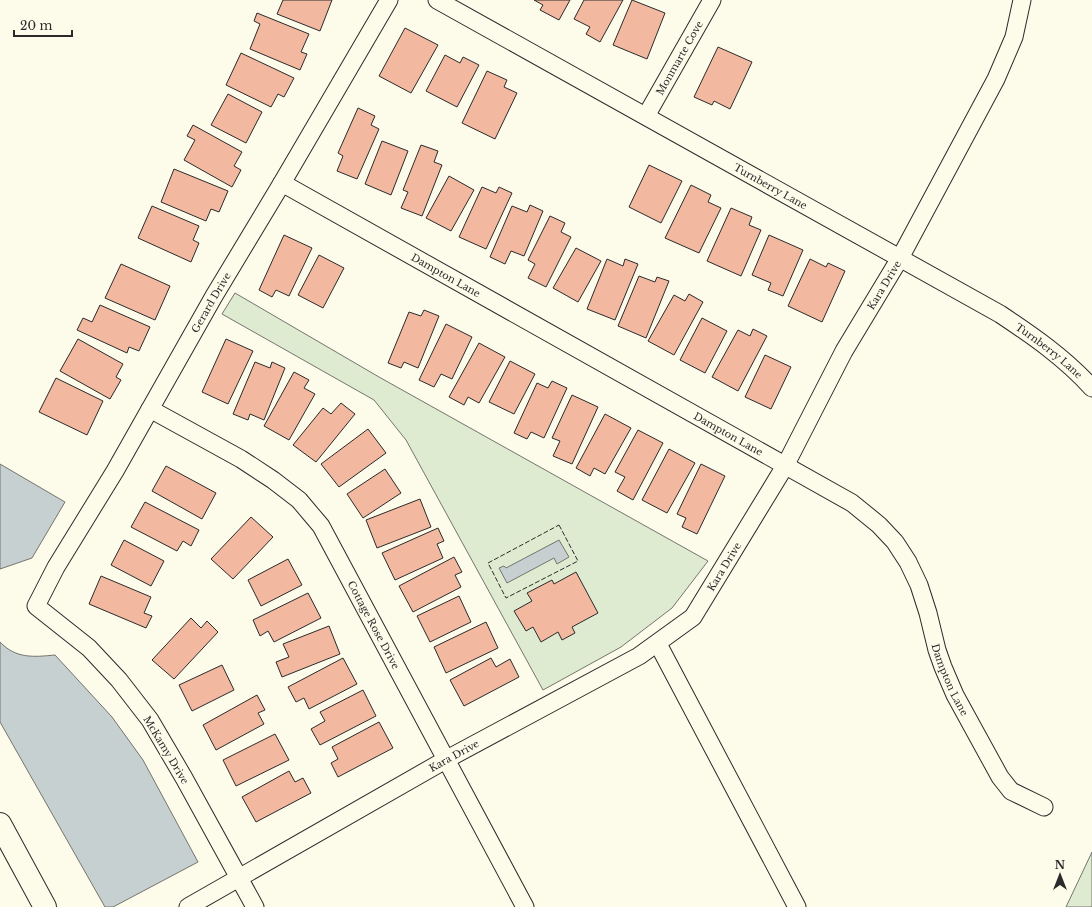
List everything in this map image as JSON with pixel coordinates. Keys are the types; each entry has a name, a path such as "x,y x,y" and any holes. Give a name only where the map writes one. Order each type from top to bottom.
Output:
{"street":[{"name":"Gerard Drive","path":"36,606 56,567 115,471 214,296 389,0"},
{"name":"Turnberry Lane","path":"438,0 1000,314 1029,333 1062,358 1092,388"},
{"name":"Monmarte Cove","path":"646,116 712,0"},
{"name":"Kara Drive","path":"188,907 447,759 639,656 658,644 693,617 785,466 844,351 900,258 996,80 1014,37 1022,0"},
{"name":"Dampton Lane","path":"282,183 852,503 879,525 895,542 908,562 928,613 939,656 955,695 1000,777 1011,791 1044,807"},
{"name":"Cottage Rose Drive","path":"150,409 241,459 273,480 299,500 321,526 525,907"},
{"name":"McKamy Drive","path":"36,606 89,648 119,680 150,720 184,778 255,907"},
{"path":"658,644 797,907"},
{"path":"0,824 45,907"}],"green space":[{"path":"235,293 379,377 708,561 672,608 621,647 543,690 406,440 374,400 222,314"},
{"path":"1092,852 1092,907 1066,907"}],"shaded area":[{"path":"0,464 65,502 32,558 0,569"},
{"path":"559,540 569,557 557,564 554,558 507,583 499,568 504,566 506,568"},
{"path":"0,642 6,648 26,656 55,655 112,717 143,760 198,862 113,907 105,907 0,722"}],"building":[{"path":"283,0 332,0 320,31 277,14"},
{"path":"534,0 570,0 559,20 540,10 543,5"},
{"path":"584,0 623,0 600,42 586,34 590,27 574,19"},
{"path":"632,0 665,13 647,59 613,45"},
{"path":"257,13 309,34 301,52 307,54 300,70 250,49 260,24 254,21"},
{"path":"405,28 438,45 411,93 379,76"},
{"path":"718,47 752,62 730,109 714,101 712,105 694,97"},
{"path":"241,53 294,78 284,97 278,94 271,107 226,85"},
{"path":"445,55 460,63 463,57 479,65 457,107 426,91"},
{"path":"487,71 507,80 504,87 517,93 495,139 462,123"},
{"path":"228,94 262,112 246,143 211,125"},
{"path":"358,108 375,116 371,125 379,129 357,179 337,171 343,156 338,153"},
{"path":"193,125 242,152 234,166 241,170 232,187 184,160 195,140 187,136"},
{"path":"382,141 408,151 391,195 365,184"},
{"path":"421,145 438,151 434,162 442,165 422,216 401,208 408,192 403,190"},
{"path":"649,165 682,181 661,223 629,207"},
{"path":"174,169 228,191 219,212 211,209 206,221 161,202"},
{"path":"449,176 474,190 451,231 426,218"},
{"path":"691,185 711,195 708,202 721,208 699,253 665,238"},
{"path":"482,187 496,193 499,187 512,193 486,249 459,237"},
{"path":"530,205 543,211 524,256 511,251 505,264 490,257 512,206 527,212"},
{"path":"152,206 199,226 193,240 199,243 191,262 138,238"},
{"path":"731,208 752,217 749,225 761,230 741,276 707,261"},
{"path":"550,216 565,223 561,232 571,237 546,287 528,278 535,264 528,260"},
{"path":"284,235 312,248 289,296 276,290 272,297 259,290"},
{"path":"769,235 803,250 783,296 768,290 771,283 752,275"},
{"path":"576,248 601,261 578,302 553,288"},
{"path":"319,255 344,268 323,308 298,295"},
{"path":"607,259 623,266 625,259 638,264 615,320 587,309"},
{"path":"810,259 826,267 828,263 845,271 822,322 788,306"},
{"path":"121,264 170,286 155,320 105,298"},
{"path":"639,276 655,282 657,277 669,281 646,338 618,326"},
{"path":"689,294 703,302 674,355 648,341 674,295 685,301"},
{"path":"100,305 150,327 139,351 129,347 127,353 77,330 83,318 92,322"},
{"path":"424,310 439,316 418,368 404,362 401,368 388,363 409,312 421,316"},
{"path":"702,318 727,331 705,373 680,360"},
{"path":"446,324 472,337 452,379 441,374 434,387 419,380"},
{"path":"753,329 767,336 738,391 712,377 738,330 750,336"},
{"path":"78,339 123,364 116,377 121,380 110,399 60,371"},
{"path":"226,339 253,351 228,404 202,392"},
{"path":"479,343 505,357 479,403 468,397 464,405 449,397"},
{"path":"765,355 791,367 771,409 745,397"},
{"path":"510,361 535,374 514,414 489,402"},
{"path":"255,362 270,368 272,362 285,368 264,420 250,414 248,420 233,414"},
{"path":"294,372 309,380 304,388 315,394 289,440 264,426"},
{"path":"56,378 103,401 87,435 39,412"},
{"path":"552,381 567,388 544,438 531,432 527,439 514,433 537,383 548,388"},
{"path":"572,395 598,407 572,464 553,456 560,441 552,438"},
{"path":"341,403 355,414 316,462 293,445 323,408 331,414"},
{"path":"605,414 631,428 605,474 594,468 590,476 576,468"},
{"path":"368,429 386,453 339,487 321,464"},
{"path":"638,430 663,443 633,500 617,491 625,477 615,472"},
{"path":"669,449 695,463 667,513 642,500"},
{"path":"701,464 725,476 697,534 682,527 686,518 677,514"},
{"path":"166,466 216,493 202,519 152,491"},
{"path":"385,469 401,493 363,518 347,494"},
{"path":"420,499 431,527 377,548 366,520"},
{"path":"145,502 199,530 191,546 183,541 177,551 131,527"},
{"path":"251,517 273,537 233,579 211,559"},
{"path":"438,528 444,541 437,544 443,558 395,580 382,553"},
{"path":"124,540 164,561 151,586 111,565"},
{"path":"454,557 462,572 455,575 461,587 413,612 399,586"},
{"path":"288,559 302,585 261,606 248,580"},
{"path":"576,572 598,613 572,627 575,633 562,640 558,632 541,642 533,627 526,631 514,611 532,601 527,593 552,580 554,584"},
{"path":"101,576 151,597 144,613 152,616 146,628 89,604"},
{"path":"308,593 321,618 274,642 268,631 260,636 253,620"},
{"path":"459,596 471,622 430,642 417,616"},
{"path":"191,618 201,628 207,621 218,632 174,679 152,660"},
{"path":"486,622 498,648 446,673 434,647"},
{"path":"329,626 340,654 282,677 276,662 289,657 283,644"},
{"path":"343,658 357,684 309,709 304,698 296,702 288,687"},
{"path":"491,658 496,667 510,659 519,677 464,706 450,680"},
{"path":"222,665 234,690 192,711 179,685"},
{"path":"363,690 376,716 320,745 311,729 325,721 320,712"},
{"path":"257,695 265,710 258,713 264,724 216,750 203,725"},
{"path":"379,722 393,748 338,777 331,763 338,759 332,747"},
{"path":"275,734 289,760 236,786 223,760"},
{"path":"289,771 295,782 303,778 311,793 256,822 242,797"}],"fence":[{"path":"559,525 578,561 506,598 488,563 559,525"}]}
